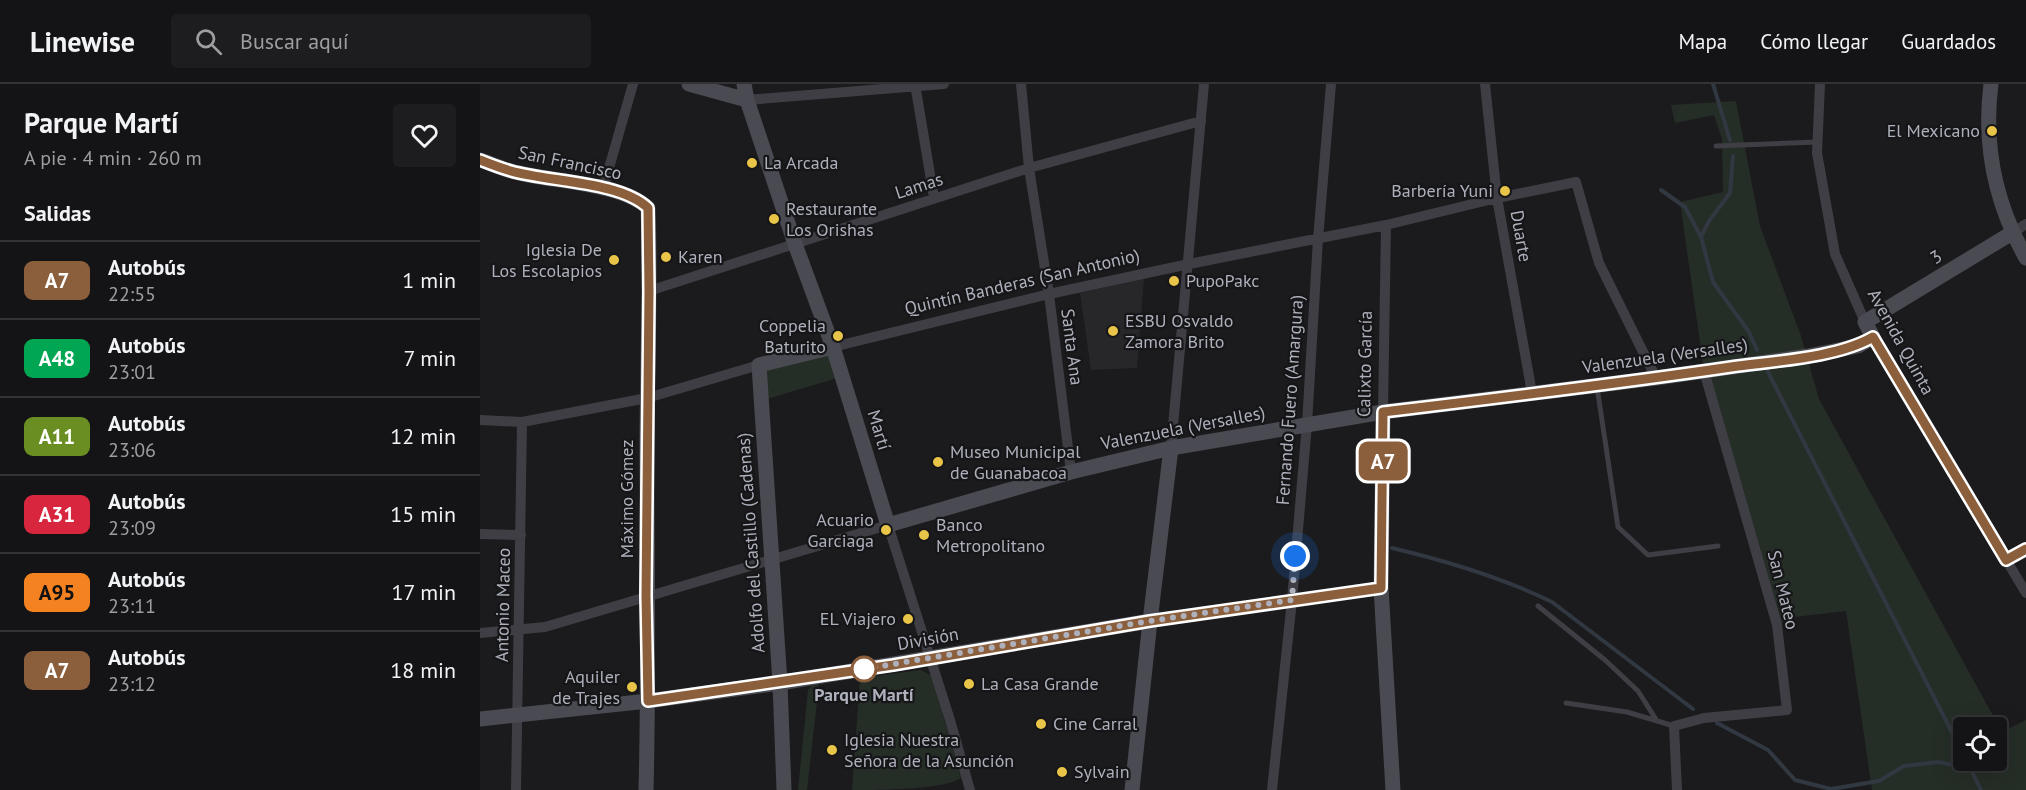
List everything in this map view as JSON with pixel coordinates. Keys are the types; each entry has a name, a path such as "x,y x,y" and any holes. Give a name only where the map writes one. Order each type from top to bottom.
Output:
{"street":[{"path":"603,189 633,84"},
{"path":"689,84 747,100 944,84"},
{"name":"Martí","path":"744,84 747,100 795,244 832,347 970,790"},
{"name":"Santa Ana","path":"1021,84 1029,168 1071,472"},
{"path":"1132,790 1171,448 1204,84"},
{"name":"Fernando Fuero (Amargura)","path":"1272,790 1292,600 1331,84"},
{"name":"Duarte","path":"1485,84 1497,198 1532,393"},
{"name":"Avenida Quinta","path":"1820,84 1817,153 1835,254 1873,337 2026,593"},
{"path":"1991,84 1987,115 1992,171 2012,233 2026,258"},
{"path":"915,86 934,198"},
{"name":"Lamas","path":"649,291 1029,168 1201,121"},
{"name":"San Francisco","path":"480,160 511,171 603,189 639,200 648,208"},
{"name":"Quintín Banderas (San Antonio)","path":"480,420 522,422 647,398 759,365 1048,294 1386,225 1497,198 1576,182 1599,263 1656,378"},
{"name":"Máximo Gómez","path":"646,790 648,208"},
{"name":"3","path":"1865,322 2026,224"},
{"name":"Calixto García","path":"1386,225 1381,588 1394,790"},
{"name":"Valenzuela (Versalles)","path":"480,633 545,627 1071,472 1171,448 1383,412 1656,378 1828,352 1858,346 1873,337"},
{"name":"Adolfo del Castillo (Cadenas)","path":"759,365 780,683 784,790"},
{"name":"San Mateo","path":"1674,726 1704,718 1787,710 1777,625 1704,371"},
{"name":"Antonio Maceo","path":"516,790 522,422"},
{"path":"480,534 521,535"},
{"path":"2006,560 2026,549"},
{"name":"División","path":"480,719 648,701 780,683 1150,621 1381,588"},
{"path":"1674,726 1677,790"}],"lane":[{"path":"1716,146 1817,142"},
{"path":"1597,385 1618,527 1648,555 1718,546"},
{"path":"1538,606 1605,660 1638,691 1657,721"},
{"path":"1566,703 1627,712 1674,726"}],"shaded area":[{"path":"1736,101 1760,226 1801,336 1819,399 1994,717 1953,717 1953,771 2007,771 2007,730 2026,720 2026,790 1872,790 1846,611 1794,617 1777,625 1704,371 1680,202 1723,192 1722,139 1714,115 1675,123 1671,105"},
{"name":"ESBU Osvaldo Zamora Brito","path":"1144,278 1137,368 1091,370 1080,293"},
{"path":"828,351 837,378 767,399 764,370"},
{"path":"921,670 932,676 961,778 926,787 852,790 860,678"},
{"path":"819,684 807,790 798,790 808,690 812,685"}],"waterway":[{"path":"1713,84 1730,140"},
{"path":"1701,237 1709,221 1730,193 1733,156"},
{"path":"1661,190 1685,207 1701,237 1713,282 1749,332 1757,350"},
{"path":"1767,370 1953,734"},
{"path":"1392,548 1474,570 1552,602 1693,709"},
{"path":"1717,723 1768,750 1795,780 1831,789 1879,781 1904,766 1938,762 1953,765"},
{"path":"1972,771 1981,790"}],"bus line":[{"name":"A7","path":"480,160 511,171 603,189 639,200 648,208 646,596 648,701 893,665 1150,621 1381,588 1383,412 1656,378 1808,356 1858,346 1873,337 2006,560 2026,549"}],"place":[{"name":"El Mexicano","path":"1992,131"},
{"name":"La Arcada","path":"752,163"},
{"name":"Barbería Yuni","path":"1505,191"},
{"name":"Restaurante Los Orishas","path":"774,219"},
{"name":"Karen","path":"666,257"},
{"name":"Iglesia De Los Escolapios","path":"614,260"},
{"name":"PupoPakc","path":"1174,281"},
{"name":"ESBU Osvaldo Zamora Brito","path":"1113,331"},
{"name":"Coppelia Baturito","path":"838,336"},
{"name":"Museo Municipal de Guanabacoa","path":"938,462"},
{"name":"Acuario Garciaga","path":"886,530"},
{"name":"Banco Metropolitano","path":"924,535"},
{"name":"EL Viajero","path":"908,619"},
{"name":"Parque Martí","path":"864,669"},
{"name":"La Casa Grande","path":"969,684"},
{"name":"Aquiler de Trajes","path":"632,687"},
{"name":"Cine Carral","path":"1041,724"},
{"name":"Iglesia Nuestra Señora de la Asunción","path":"832,750"},
{"name":"Sylvain","path":"1062,772"}],"route":[{"path":"864,669 1150,621 1292,600 1295,556"}]}
